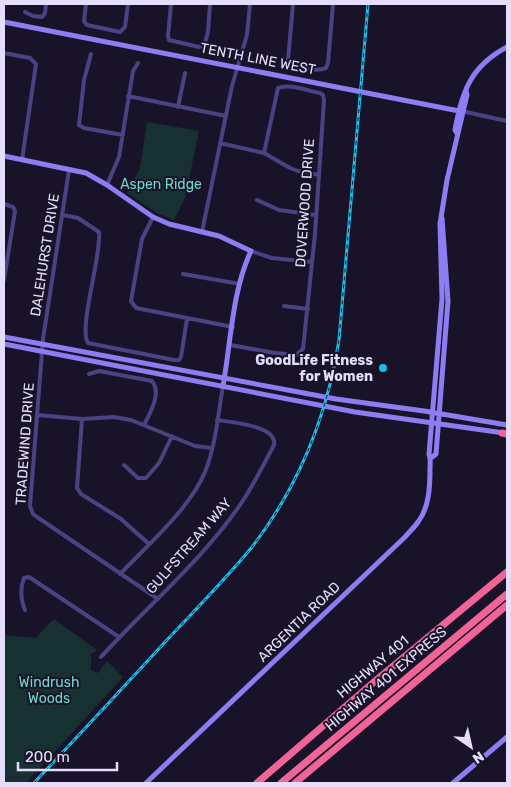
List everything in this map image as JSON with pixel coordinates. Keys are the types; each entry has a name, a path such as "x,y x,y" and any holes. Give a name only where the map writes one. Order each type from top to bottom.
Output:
{"highway":[{"name":"HIGHWAY 401","path":"256,783 507,572"},
{"name":"HIGHWAY 401 EXPRESS","path":"280,783 507,594"},
{"path":"296,783 507,605"},
{"path":"465,641 507,609"}],"street":[{"path":"25,12 33,16 42,17 46,4"},
{"path":"86,4 84,21 87,25 120,32 126,27 128,4"},
{"path":"171,4 168,36 170,40 199,47 203,45 208,32 210,4"},
{"path":"202,232 232,86 248,29 250,4"},
{"path":"292,4 288,60 294,65 321,70 326,68 328,63 334,4"},
{"name":"TENTH LINE WEST","path":"4,22 507,121"},
{"name":"ARGENTIA ROAD","path":"431,458 436,454 448,293 442,204 459,131 461,111 467,95 466,90 472,77 482,64 507,47"},
{"path":"4,53 30,58 36,64 22,160"},
{"path":"91,54 84,80 79,125 84,128 123,136"},
{"path":"107,185 119,157 133,71 138,63"},
{"path":"178,107 185,73"},
{"name":"DOVERWOOD DRIVE","path":"230,345 275,353 296,354 303,349 316,215 324,100 320,93 281,86 278,88 264,153"},
{"path":"128,96 226,116"},
{"path":"220,143 264,153 290,168 319,175"},
{"path":"4,156 86,173 153,217 169,224 231,240 251,251 272,258 312,262"},
{"name":"DALEHURST DRIVE","path":"43,344 69,170"},
{"path":"257,200 279,210 316,215"},
{"path":"4,204 13,207 14,211 4,280"},
{"path":"63,215 78,218 99,232 87,316 85,339 88,343 178,360 181,357 187,319"},
{"path":"153,217 142,239 132,303 136,308 233,327"},
{"name":"ARGENTIA ROAD","path":"146,783 387,554 418,522 423,513 429,494 431,458 429,454 442,299 440,224 442,217"},
{"path":"120,574 194,494 205,472 212,448 240,284 251,251"},
{"path":"183,274 240,284"},
{"path":"284,306 308,309"},
{"path":"4,337 336,399 432,412 507,425"},
{"path":"4,344 355,412 506,433"},
{"name":"TRADEWIND DRIVE","path":"43,344 30,510 37,517 158,599"},
{"path":"89,374 99,371 152,381 156,390 153,405 144,425"},
{"path":"38,416 82,419 114,417 131,420 195,446 212,448"},
{"path":"82,419 77,488 81,494 121,519 149,544"},
{"name":"GULFSTREAM WAY","path":"101,657 212,540 237,509 257,478 274,445 274,438 270,434 252,426 217,420"},
{"path":"124,465 138,478 146,478 159,463 172,436"},
{"path":"25,610 21,600 22,581 24,578 29,577 119,638"},
{"path":"454,783 507,737"}],"green space":[{"name":"Aspen Ridge","path":"147,122 199,131 185,198 174,220 157,213 127,193 140,168"},
{"name":"Windrush Woods","path":"54,619 97,650 91,654 91,670 98,673 107,661 123,677 26,783 4,783 4,635 35,638"}],"railway":[{"path":"34,783 252,547 284,500 309,449 327,396 339,340 368,4"}],"place":[{"name":"GoodLife Fitness for Women","path":"383,368"}]}
